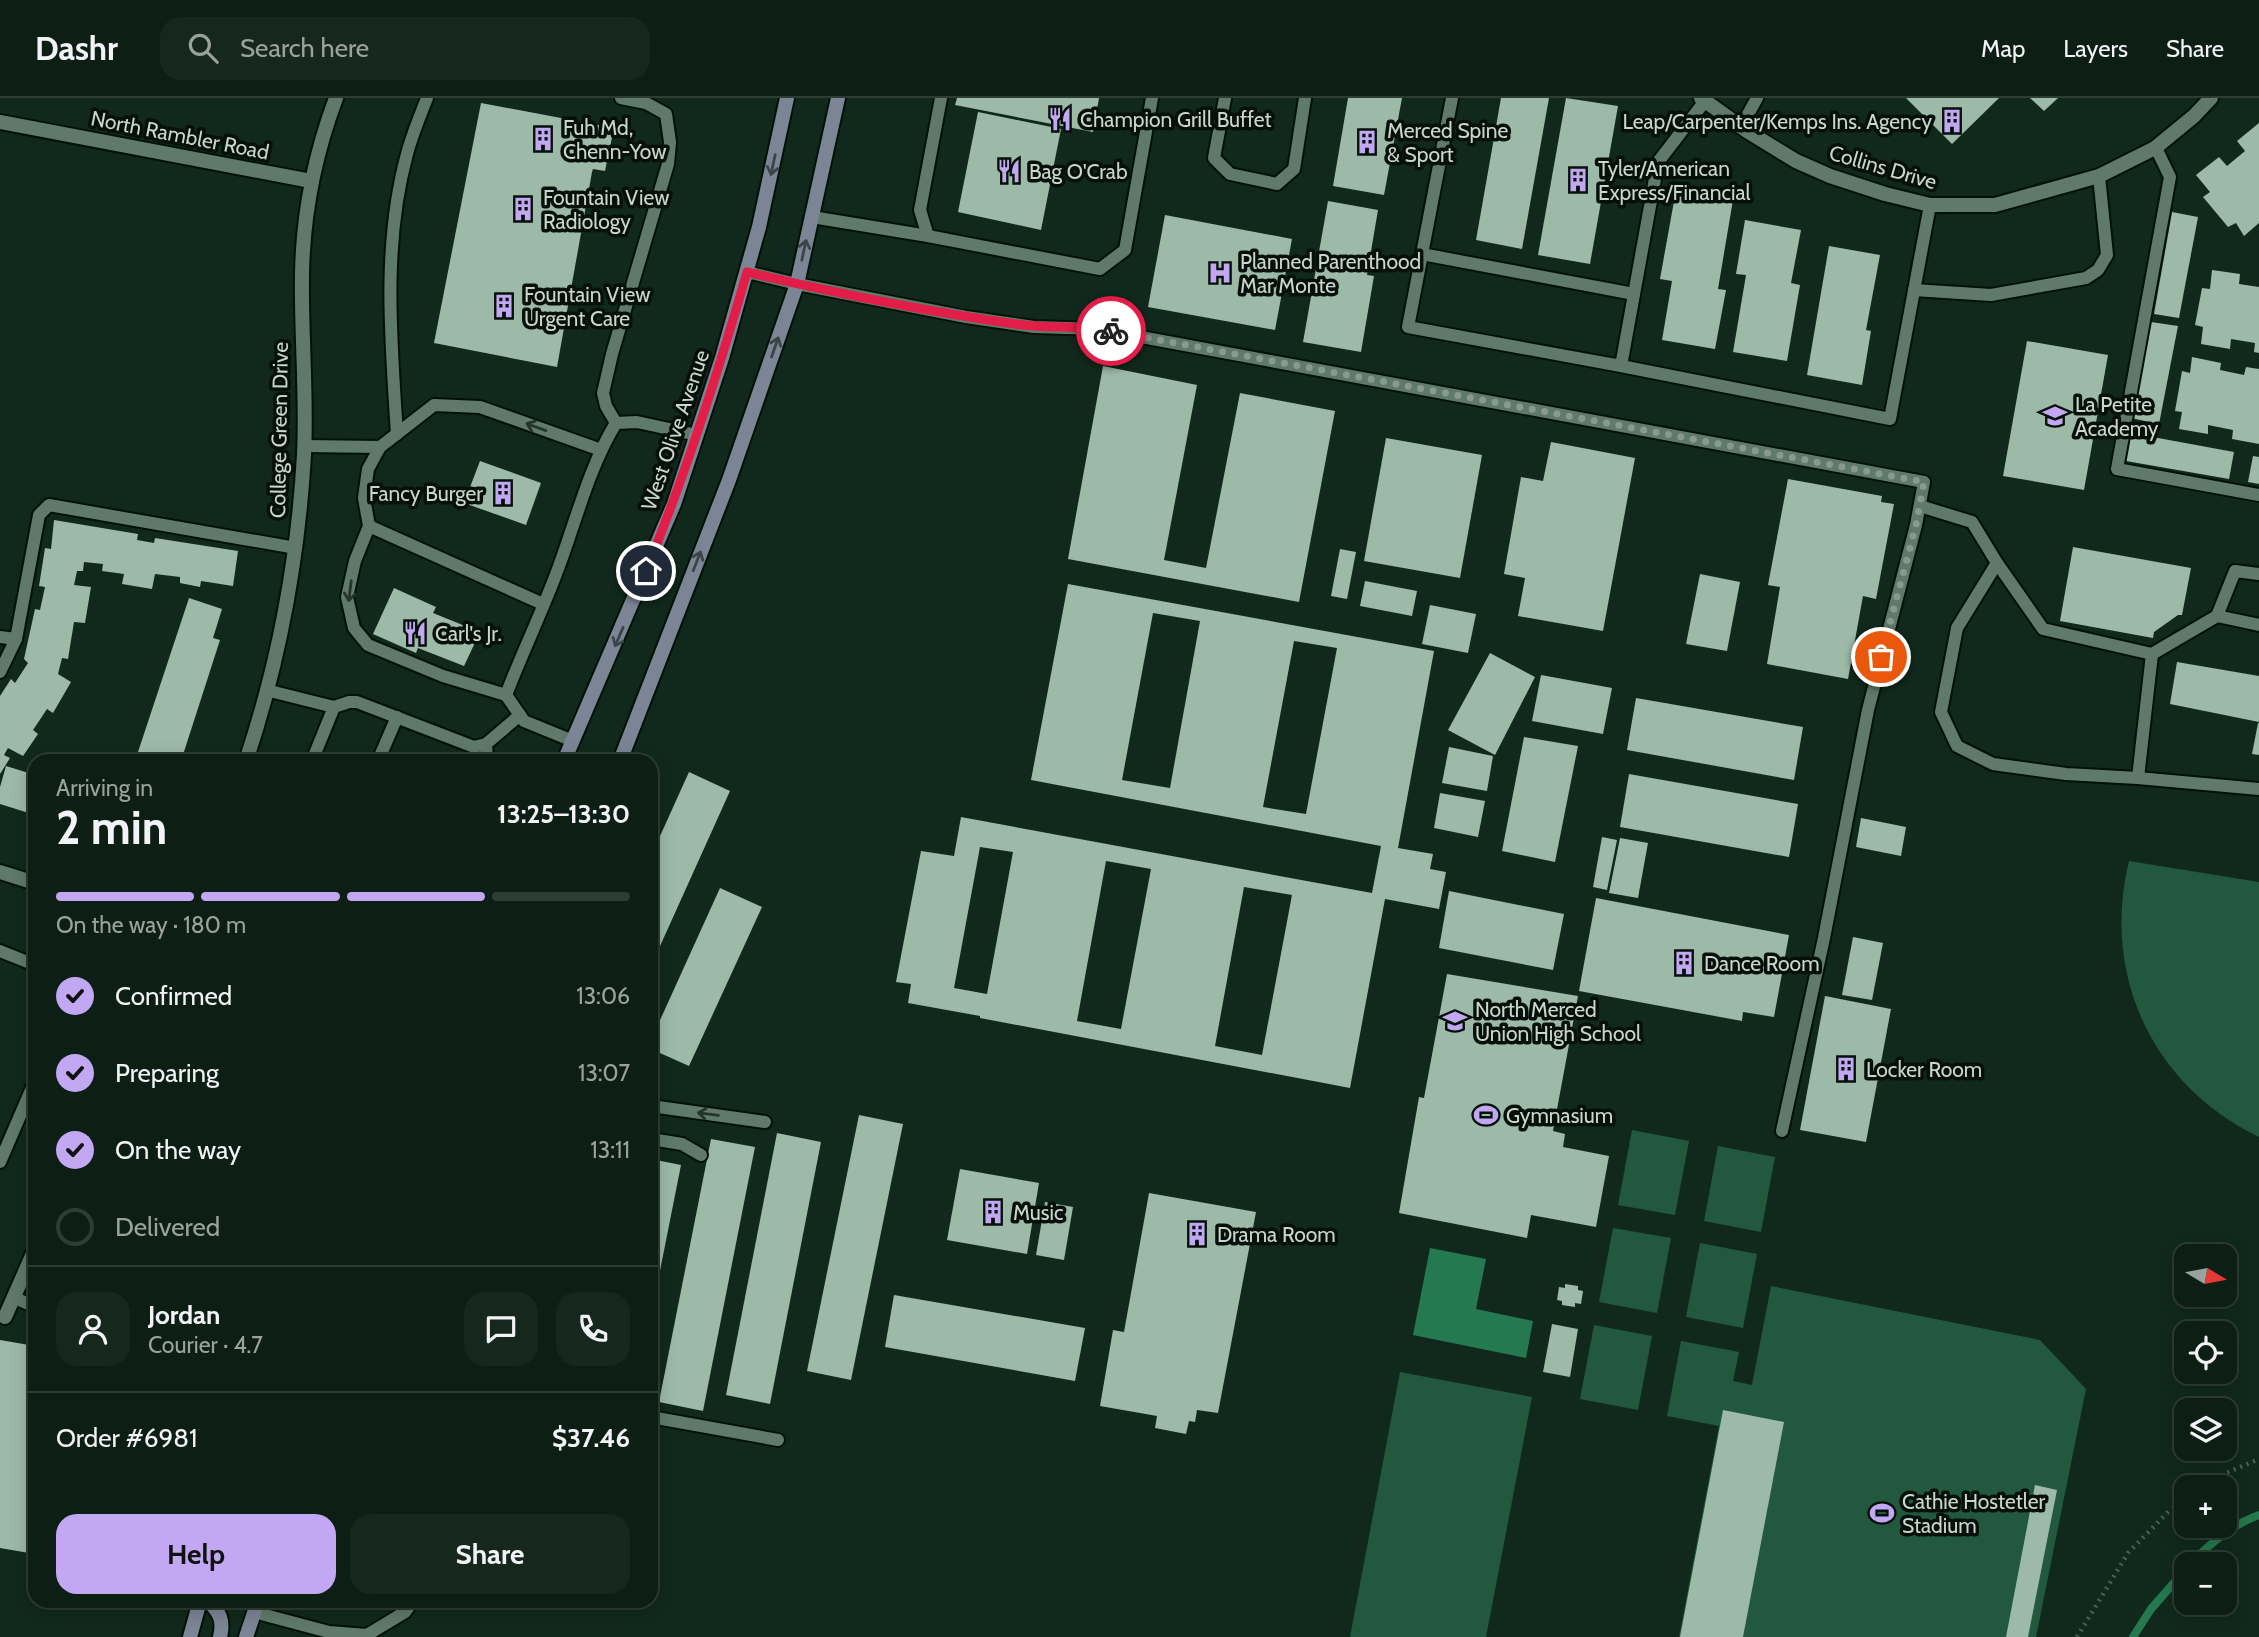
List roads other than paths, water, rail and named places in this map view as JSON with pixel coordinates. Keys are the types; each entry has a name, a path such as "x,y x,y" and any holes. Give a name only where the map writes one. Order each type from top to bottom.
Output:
{"main road":[{"name":"West Olive Avenue","path":"567,754 674,504 747,272 787,98"},
{"path":"623,754 729,480 797,284 838,98"},
{"path":"190,1637 198,1608"},
{"path":"217,1608 222,1626 220,1637"},
{"path":"246,1637 255,1608"}],"street":[{"name":"College Green Drive","path":"248,754 282,631 296,548 304,446 302,272 311,181 336,98"},
{"name":"Collins Drive","path":"1703,100 1796,160 1830,176 1930,205 1995,205 2099,176 2156,148 2211,98"},
{"name":"North Rambler Road","path":"0,122 311,181"},
{"path":"0,873 28,881"},
{"path":"2,1317 28,1264"}],"lane":[{"path":"397,434 391,332 392,252 398,196 407,153 427,98"},
{"path":"616,423 606,406 603,393 668,164 670,142 666,114 646,103 621,98"},
{"path":"928,236 920,210 941,98"},
{"path":"811,217 1100,268 1125,250 1153,98"},
{"path":"1225,98 1214,158 1230,174 1277,184 1294,169 1305,98"},
{"path":"1452,98 1408,327 1890,419 1930,205"},
{"path":"1741,127 1757,98"},
{"path":"1621,366 1658,162 1703,100"},
{"path":"2156,148 2170,177 2118,469 2259,495"},
{"path":"1914,290 1991,295 2086,278 2098,270 2107,255 2099,176"},
{"path":"1422,254 1634,294"},
{"path":"747,272 993,321 1034,327 1098,328 1924,482 1868,710 1824,937 1782,1132"},
{"path":"573,741 524,721 506,695 443,676 368,645 354,628 347,597 355,561 369,526 364,498 368,469 380,447 434,405 480,407 600,450"},
{"path":"616,423 637,422 697,435"},
{"path":"506,695 556,573 600,450 616,423"},
{"path":"304,446 380,447"},
{"path":"0,672 16,639 39,515 49,505 296,548"},
{"path":"1920,506 1972,522 2043,629 2152,654 2217,616 2235,571 2259,574"},
{"path":"369,526 543,604"},
{"path":"1997,563 1957,628 1941,712 1957,746 1993,764 2066,774 2259,789"},
{"path":"2217,616 2259,625"},
{"path":"0,637 16,639"},
{"path":"2138,778 2152,654"},
{"path":"266,690 334,707 357,702 474,747 486,744 520,715"},
{"path":"315,754 334,707"},
{"path":"381,754 397,717"},
{"path":"486,744 487,754"},
{"path":"0,951 28,962"},
{"path":"0,1162 28,1097"},
{"path":"658,1107 765,1122"},
{"path":"658,1140 682,1144 701,1155"},
{"path":"13,1297 28,1304"},
{"path":"658,1418 778,1440"},
{"path":"262,1608 329,1632 367,1635 408,1608"}],"waterway":[{"path":"2202,1552 2239,1524 2259,1515"},
{"path":"2133,1637 2151,1609 2174,1583"}],"place":[{"name":"Champion Grill Buffet","path":"1060,119"},
{"name":"Leap/Carpenter/Kemps Ins. Agency","path":"1952,121"},
{"name":"Fuh Md, Chenn-Yow","path":"543,139"},
{"name":"Merced Spine & Sport","path":"1367,142"},
{"name":"Bag O'Crab","path":"1009,171"},
{"name":"Tyler/American Express/Financial","path":"1578,180"},
{"name":"Fountain View Radiology","path":"523,209"},
{"name":"Planned Parenthood Mar Monte","path":"1220,273"},
{"name":"Fountain View Urgent Care","path":"504,306"},
{"name":"La Petite Academy","path":"2055,416"},
{"name":"Fancy Burger","path":"503,493"},
{"name":"Carl's Jr.","path":"415,633"},
{"name":"Dance Room","path":"1684,963"},
{"name":"North Merced Union High School","path":"1455,1021"},
{"name":"Locker Room","path":"1846,1069"},
{"name":"Gymnasium","path":"1486,1115"},
{"name":"Music","path":"993,1212"},
{"name":"Drama Room","path":"1197,1234"},
{"name":"Cathie Hostetler Stadium","path":"1882,1513"}]}
